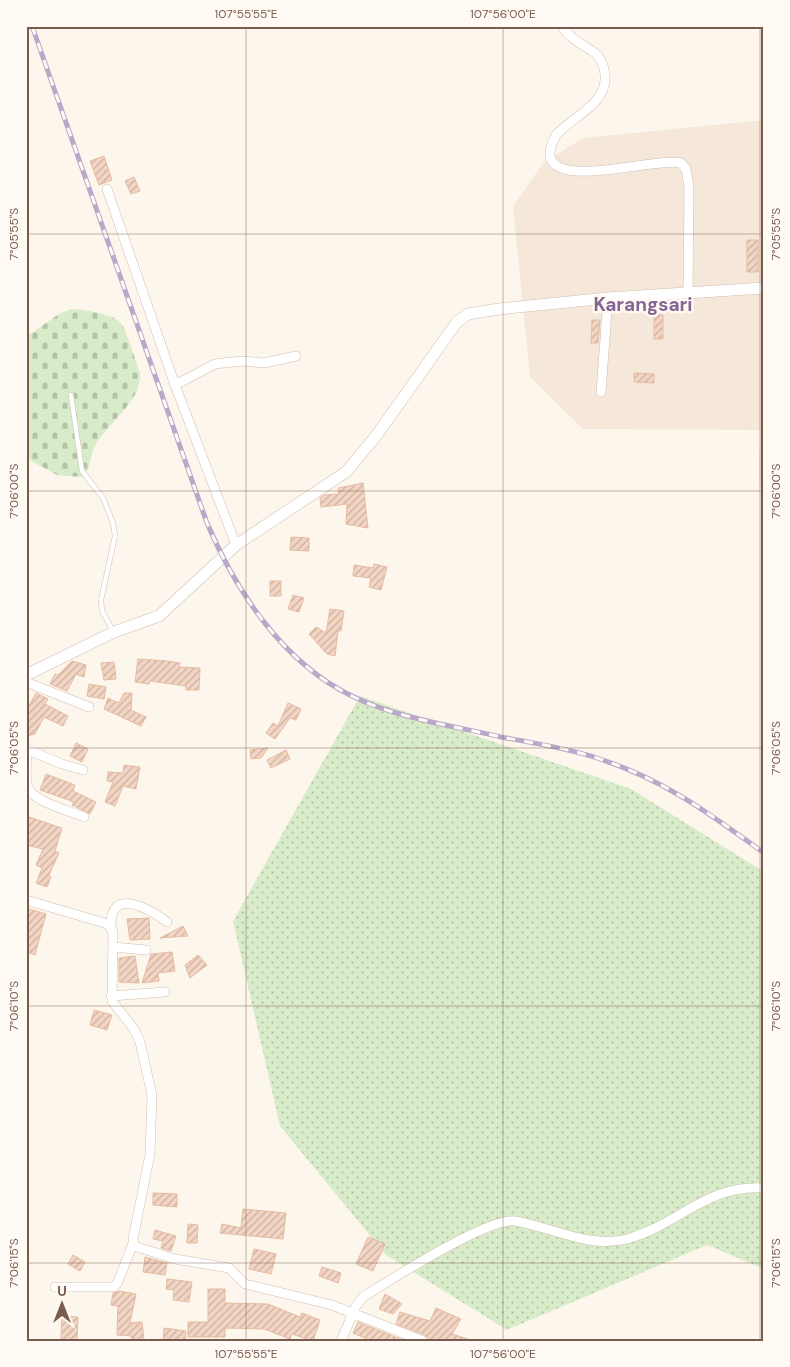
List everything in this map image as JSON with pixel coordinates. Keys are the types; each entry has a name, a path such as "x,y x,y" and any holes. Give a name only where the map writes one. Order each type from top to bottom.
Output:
{"street":[{"path":"562,26 582,45 597,54 605,70 606,77 599,98 556,135 552,143 550,159 554,165 561,168 581,172 640,164 681,163 686,169 689,187 688,293"},
{"path":"107,189 175,385 236,545"},
{"path":"26,675 114,632 159,616 236,545 346,472 376,436 457,322 468,314 608,298 764,288"},
{"path":"601,392 608,298"},
{"path":"175,385 215,364 241,361 264,363 296,356"},
{"path":"26,682 89,707"},
{"path":"83,770 62,764 26,749 28,786 32,793 41,800 84,817"},
{"path":"26,900 111,926"},
{"path":"56,1287 114,1287 118,1282 133,1243 150,1154 152,1095 140,1042 134,1029 116,1007 111,996 113,932 111,917 114,910 119,906 130,903 152,910 167,922"},
{"path":"113,947 146,950"},
{"path":"111,996 165,992"},
{"path":"341,1341 358,1302 368,1294 438,1253 498,1222 515,1221 575,1237 625,1240 660,1225 724,1191 738,1188 764,1188"},
{"path":"133,1243 140,1249 175,1259 228,1268 245,1284 312,1299 423,1341"}],"lane":[{"path":"71,395 82,471 103,498 113,523 115,536 101,600 105,617 114,632"}],"shaded area":[{"path":"764,120 764,484 759,484 760,430 583,429 530,377 513,207 543,163 583,138"}],"green space":[{"path":"71,309 104,314 120,322 128,338 140,373 136,393 123,412 100,437 93,450 89,467 82,477 57,475 26,458 26,337 59,314"},
{"path":"360,696 631,789 764,872 764,1269 707,1245 507,1330 386,1255 280,1126 233,921"}],"building":[{"path":"104,156 112,180 99,185 90,161"},
{"path":"134,177 140,191 131,194 125,181"},
{"path":"747,240 758,240 758,272 747,272"},
{"path":"654,315 663,315 663,339 654,339"},
{"path":"592,320 600,320 598,343 591,343"},
{"path":"634,373 654,374 654,383 634,382"},
{"path":"363,483 368,528 346,524 347,504 321,507 320,498 324,495 339,494 338,488"},
{"path":"291,537 309,538 309,551 290,550"},
{"path":"374,564 387,567 381,590 369,587 371,578 353,576 354,565 373,568"},
{"path":"270,581 281,581 281,596 270,596"},
{"path":"293,595 304,598 299,612 288,609"},
{"path":"330,609 344,611 341,631 338,631 335,656 327,654 309,634 316,627 326,633"},
{"path":"138,659 167,661 180,663 179,667 200,668 199,690 186,690 186,686 150,681 149,684 135,682"},
{"path":"72,661 86,665 84,677 76,674 67,691 50,684 55,674 58,675"},
{"path":"114,662 116,679 104,680 101,663"},
{"path":"89,684 106,687 104,699 87,696"},
{"path":"36,693 48,699 45,704 68,716 63,726 44,717 35,734 26,736 26,711"},
{"path":"124,693 132,693 131,710 146,717 141,726 104,709 108,698 119,703"},
{"path":"288,703 301,709 296,720 290,718 275,739 266,733 273,723 278,726"},
{"path":"76,743 88,749 82,762 70,756"},
{"path":"268,748 261,758 251,759 250,750"},
{"path":"286,750 290,759 271,768 267,760"},
{"path":"124,765 140,767 136,789 123,786 115,806 105,802 113,782 107,781 108,772 123,773"},
{"path":"46,774 75,785 73,791 96,802 90,814 72,805 74,802 40,790"},
{"path":"26,816 62,828 55,851 59,853 49,875 51,877 47,887 36,883 42,868 36,865 43,849 26,845"},
{"path":"26,908 46,914 35,955 26,952"},
{"path":"149,918 150,939 130,940 127,919"},
{"path":"183,926 188,936 160,938"},
{"path":"172,952 175,971 158,973 159,981 142,983 151,954"},
{"path":"198,955 207,965 190,978 185,965"},
{"path":"135,956 139,983 119,982 119,958"},
{"path":"94,1010 112,1015 107,1030 90,1025"},
{"path":"153,1193 177,1194 177,1207 153,1205"},
{"path":"243,1209 286,1213 283,1239 220,1233 222,1224 241,1228"},
{"path":"188,1224 198,1225 197,1243 187,1243"},
{"path":"155,1230 176,1236 171,1251 161,1248 163,1241 153,1239"},
{"path":"368,1237 385,1244 373,1271 356,1264"},
{"path":"254,1249 276,1254 271,1274 249,1269"},
{"path":"73,1255 85,1262 80,1271 68,1264"},
{"path":"145,1257 167,1263 165,1275 143,1272"},
{"path":"322,1267 341,1273 338,1283 319,1276"},
{"path":"167,1279 192,1282 189,1302 173,1300 174,1290 166,1289"},
{"path":"208,1289 225,1289 225,1303 268,1304 300,1317 302,1313 320,1320 313,1341 292,1334 290,1339 264,1329 225,1328 225,1337 188,1337 188,1322 208,1322"},
{"path":"119,1291 136,1294 130,1323 142,1322 144,1340 132,1341 131,1336 117,1335 118,1306 111,1305 113,1293"},
{"path":"385,1294 402,1304 393,1314 379,1309"},
{"path":"436,1308 461,1319 452,1334 468,1339 467,1341 429,1341 425,1335 396,1324 400,1312 430,1321"},
{"path":"62,1316 78,1317 77,1341 61,1339"},
{"path":"358,1322 405,1341 372,1341 353,1333"},
{"path":"164,1328 186,1331 185,1341 163,1341"}],"railway":[{"path":"32,26 207,523 232,574 247,599 283,645 304,665 327,682 369,704 425,721 574,751 644,776 685,798 764,853"}],"district":[{"name":"Karangsari","path":"643,304"}]}
